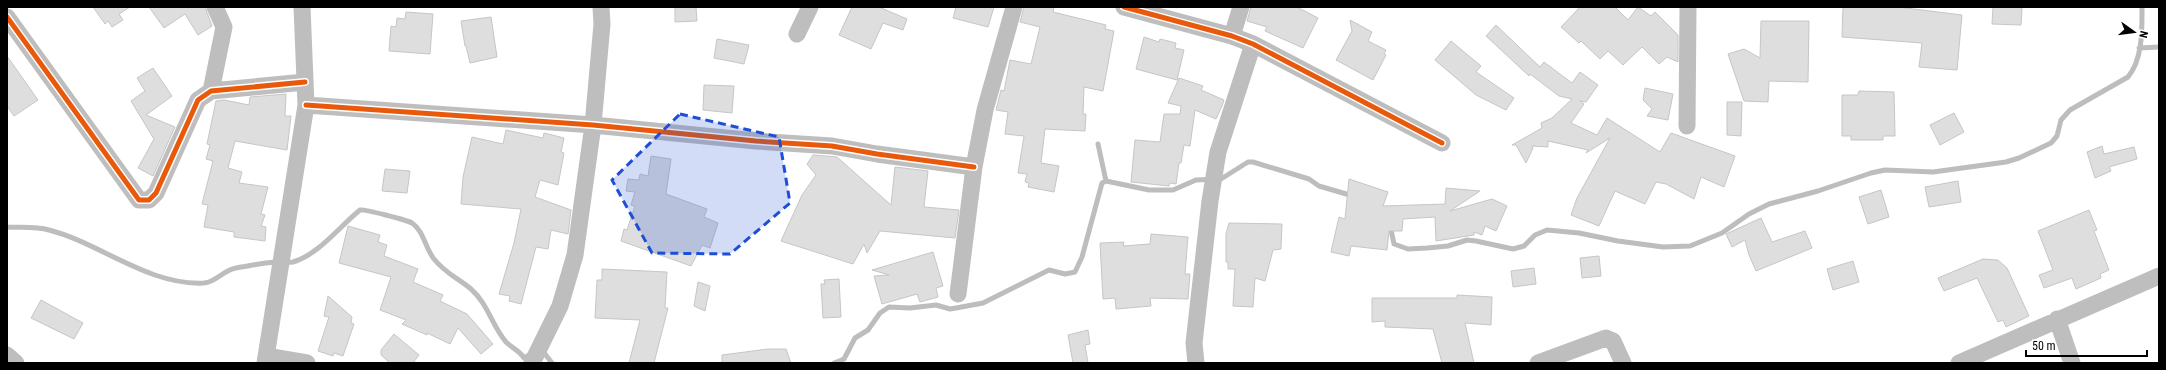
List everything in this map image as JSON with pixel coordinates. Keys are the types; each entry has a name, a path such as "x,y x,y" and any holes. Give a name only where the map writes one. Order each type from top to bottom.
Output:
{"street":[{"path":"211,91 224,27 215,7"},
{"path":"302,7 306,105 266,360 307,363"},
{"path":"532,363 560,306 575,255 593,125 602,24 601,7"},
{"path":"798,34 810,7"},
{"path":"958,294 974,167 985,110 1014,7"},
{"path":"1124,7 1232,36 1253,44 1442,143"},
{"path":"1232,36 1241,7"},
{"path":"1687,126 1688,7"},
{"path":"7,17 139,200 149,200 156,193 198,100 211,91 305,82"},
{"path":"1196,363 1194,343 1210,201 1218,152 1253,44"},
{"path":"306,105 593,125 756,141 832,146 877,154 974,167"},
{"path":"1959,363 2057,319 2159,276"},
{"path":"2057,319 2072,363"},
{"path":"1538,363 1606,338 1613,341 1624,363"},
{"path":"7,355 16,363"}],"highlighted area":[{"path":"680,114 779,137 790,203 730,254 652,253 612,180"}],"building":[{"path":"93,7 130,7 119,14 123,20 112,27 108,21 105,24"},
{"path":"149,7 205,7 212,26 198,35 185,14 164,28"},
{"path":"675,7 696,7 697,21 675,22"},
{"path":"852,7 879,7 907,19 903,30 883,23 871,49 839,35"},
{"path":"956,7 994,7 988,27 953,18"},
{"path":"1024,7 1054,7 1053,12 1106,25 1105,29 1114,31 1103,91 1084,87 1083,114 1086,114 1085,131 1045,129 1041,163 1059,166 1054,192 1028,187 1029,183 1025,182 1027,174 1018,173 1024,136 1005,134 1008,112 996,110 1001,90 1004,91 1010,60 1031,64 1040,27 1020,22"},
{"path":"1251,7 1297,7 1318,18 1303,48 1265,31 1267,27 1247,21"},
{"path":"1580,7 1615,7 1628,20 1638,7 1651,16 1655,12 1678,35 1678,62 1667,57 1659,64 1642,47 1623,65 1608,51 1600,59 1581,41 1579,43 1561,27"},
{"path":"1843,7 1898,7 1962,15 1957,70 1919,67 1922,43 1842,37"},
{"path":"1993,7 2022,7 2021,25 1992,24"},
{"path":"406,12 433,14 430,54 389,51 391,26 396,27 397,18 405,19"},
{"path":"491,17 497,57 470,63 465,46 461,21"},
{"path":"1350,20 1372,32 1368,41 1386,50 1384,54 1386,55 1373,80 1336,60 1352,31"},
{"path":"1761,21 1809,21 1808,82 1769,81 1768,102 1744,101 1728,54 1744,49 1760,58"},
{"path":"1496,25 1540,67 1544,62 1572,83 1580,72 1598,85 1586,102 1580,101 1584,104 1571,123 1597,135 1607,118 1660,152 1671,133 1735,156 1724,187 1701,177 1694,199 1666,184 1656,182 1645,204 1615,191 1599,226 1571,215 1577,198 1610,138 1586,153 1588,150 1548,141 1548,147 1532,146 1533,148 1526,163 1516,145 1512,145 1542,128 1541,123 1552,118 1572,99 1559,96 1530,74 1529,76 1486,36"},
{"path":"1144,37 1159,42 1160,39 1176,43 1175,48 1184,50 1177,80 1136,69"},
{"path":"717,39 749,45 744,64 714,58"},
{"path":"1451,41 1481,66 1476,72 1514,98 1506,110 1476,95 1435,60"},
{"path":"7,56 38,100 14,116 7,106"},
{"path":"153,68 172,96 146,115 175,127 153,176 138,168 154,139 131,101 145,91 137,78"},
{"path":"1179,78 1203,86 1201,90 1224,100 1216,119 1195,110 1190,146 1184,145 1181,163 1179,163 1176,184 1170,183 1169,186 1131,182 1135,140 1160,142 1164,114 1180,114 1181,106 1168,103"},
{"path":"704,85 734,86 732,113 703,110"},
{"path":"1645,88 1673,94 1668,120 1647,116 1652,109 1643,100"},
{"path":"1859,91 1894,92 1895,136 1883,136 1883,140 1851,140 1851,136 1842,136 1842,95 1858,95"},
{"path":"286,94 285,116 291,116 287,150 235,141 228,168 242,172 239,183 268,187 261,214 265,215 261,226 266,227 265,241 234,237 234,232 204,227 208,205 202,204 213,161 206,159 210,145 207,144 216,101 224,100 249,105 250,97"},
{"path":"1727,102 1742,102 1741,136 1727,135"},
{"path":"1954,113 1964,132 1940,145 1930,125"},
{"path":"506,130 543,138 544,133 564,138 561,152 564,153 558,185 540,180 535,197 571,210 568,234 551,230 548,249 536,247 521,304 509,301 510,296 499,294 514,243 521,209 461,204 463,177 472,137 503,144"},
{"path":"2102,146 2104,154 2134,147 2137,159 2109,167 2111,171 2095,178 2087,152"},
{"path":"813,155 837,157 891,205 895,167 928,171 924,207 959,210 955,238 880,231 867,253 864,244 853,264 781,241 802,195 816,175 807,164"},
{"path":"651,156 671,159 666,194 707,209 704,217 718,223 710,248 702,245 691,266 621,241 624,229 627,230 635,206 631,205 635,192 626,191 628,179 639,180 640,174 648,176"},
{"path":"385,169 410,171 407,193 382,191"},
{"path":"1349,179 1388,192 1383,206 1445,204 1446,188 1480,191 1450,211 1492,199 1507,206 1496,231 1485,226 1482,235 1474,232 1474,235 1436,241 1435,217 1403,219 1402,231 1389,231 1387,250 1351,246 1349,256 1331,252 1339,217 1345,219"},
{"path":"1958,181 1961,202 1929,207 1925,187"},
{"path":"1881,190 1889,217 1868,224 1859,197"},
{"path":"2089,210 2097,230 2094,231 2109,270 2100,274 2101,278 2076,289 2072,278 2044,288 2039,275 2053,270 2038,231"},
{"path":"1761,218 1772,242 1805,231 1812,248 1756,271 1749,255 1745,240 1732,247 1726,234"},
{"path":"1229,223 1282,224 1281,249 1273,250 1265,281 1255,278 1253,307 1233,306 1235,269 1228,269 1228,262 1226,262 1226,234"},
{"path":"348,226 380,235 378,242 387,245 384,256 418,269 413,282 443,295 440,301 467,314 493,344 481,354 458,328 450,344 427,333 427,335 402,324 406,320 380,310 391,277 339,263"},
{"path":"1151,234 1188,237 1185,274 1190,274 1188,299 1150,298 1151,306 1116,309 1115,298 1103,299 1100,243 1124,242 1123,246 1150,244"},
{"path":"933,252 943,286 936,288 938,297 920,302 917,294 882,304 874,276 889,275 872,270"},
{"path":"1599,256 1601,276 1582,278 1580,258"},
{"path":"1983,259 1998,260 2007,268 2029,316 2006,327 2003,320 1998,322 1977,278 1944,291 1938,278"},
{"path":"1853,261 1859,282 1833,290 1827,269"},
{"path":"1534,268 1536,284 1513,287 1511,271"},
{"path":"602,269 667,272 665,308 668,308 654,363 629,363 640,320 595,318 597,280 602,280"},
{"path":"839,279 841,317 823,318 821,284 825,284 824,280"},
{"path":"698,282 710,286 705,311 694,306"},
{"path":"1457,295 1492,297 1491,325 1465,323 1474,363 1442,363 1433,329 1385,327 1385,321 1372,322 1372,298 1457,298"},
{"path":"328,296 352,317 351,323 354,324 343,356 334,353 333,356 318,351 329,317 324,316"},
{"path":"41,300 83,323 74,339 31,318"},
{"path":"1088,330 1090,344 1085,345 1088,363 1073,363 1068,335"},
{"path":"394,334 419,355 413,363 390,363 381,355 381,350"},
{"path":"768,349 786,349 791,363 722,363 722,355"}],"waterway":[{"path":"1390,225 1394,244 1408,249 1448,246 1467,240 1513,249 1524,246 1535,235 1547,230 1579,233 1618,241 1663,247 1690,246 1722,233 1749,214 1769,204 1818,191 1871,173 1885,170 1933,172 2006,162 2019,158 2051,143 2057,136 2061,120 2070,110 2128,77 2137,62 2141,44 2142,7"},
{"path":"2139,48 2159,47"},
{"path":"1098,144 1106,181"},
{"path":"1106,181 1149,190 1173,190 1196,180 1221,179 1248,162 1253,162 1309,179 1319,186 1353,196"},
{"path":"834,363 844,359 855,338 868,330 880,313 889,307 910,308 936,305 950,309 983,303 1049,270 1065,274 1075,272 1082,257 1102,183 1106,181"},
{"path":"7,227 49,230 68,236 144,271 164,278 184,282 204,283 213,281 231,269 270,262 293,262 302,258 320,247 360,210 394,217 412,223 416,226 434,259 448,272 471,289 482,301 501,336 506,342 524,358 531,354"},
{"path":"541,353 545,354 552,363"}],"cycle path":[{"path":"1124,7 1232,36 1253,44 1442,143"},
{"path":"7,17 139,200 149,200 156,193 198,100 211,91 305,82"},
{"path":"306,105 593,125 756,141 832,146 877,154 974,167"}]}
